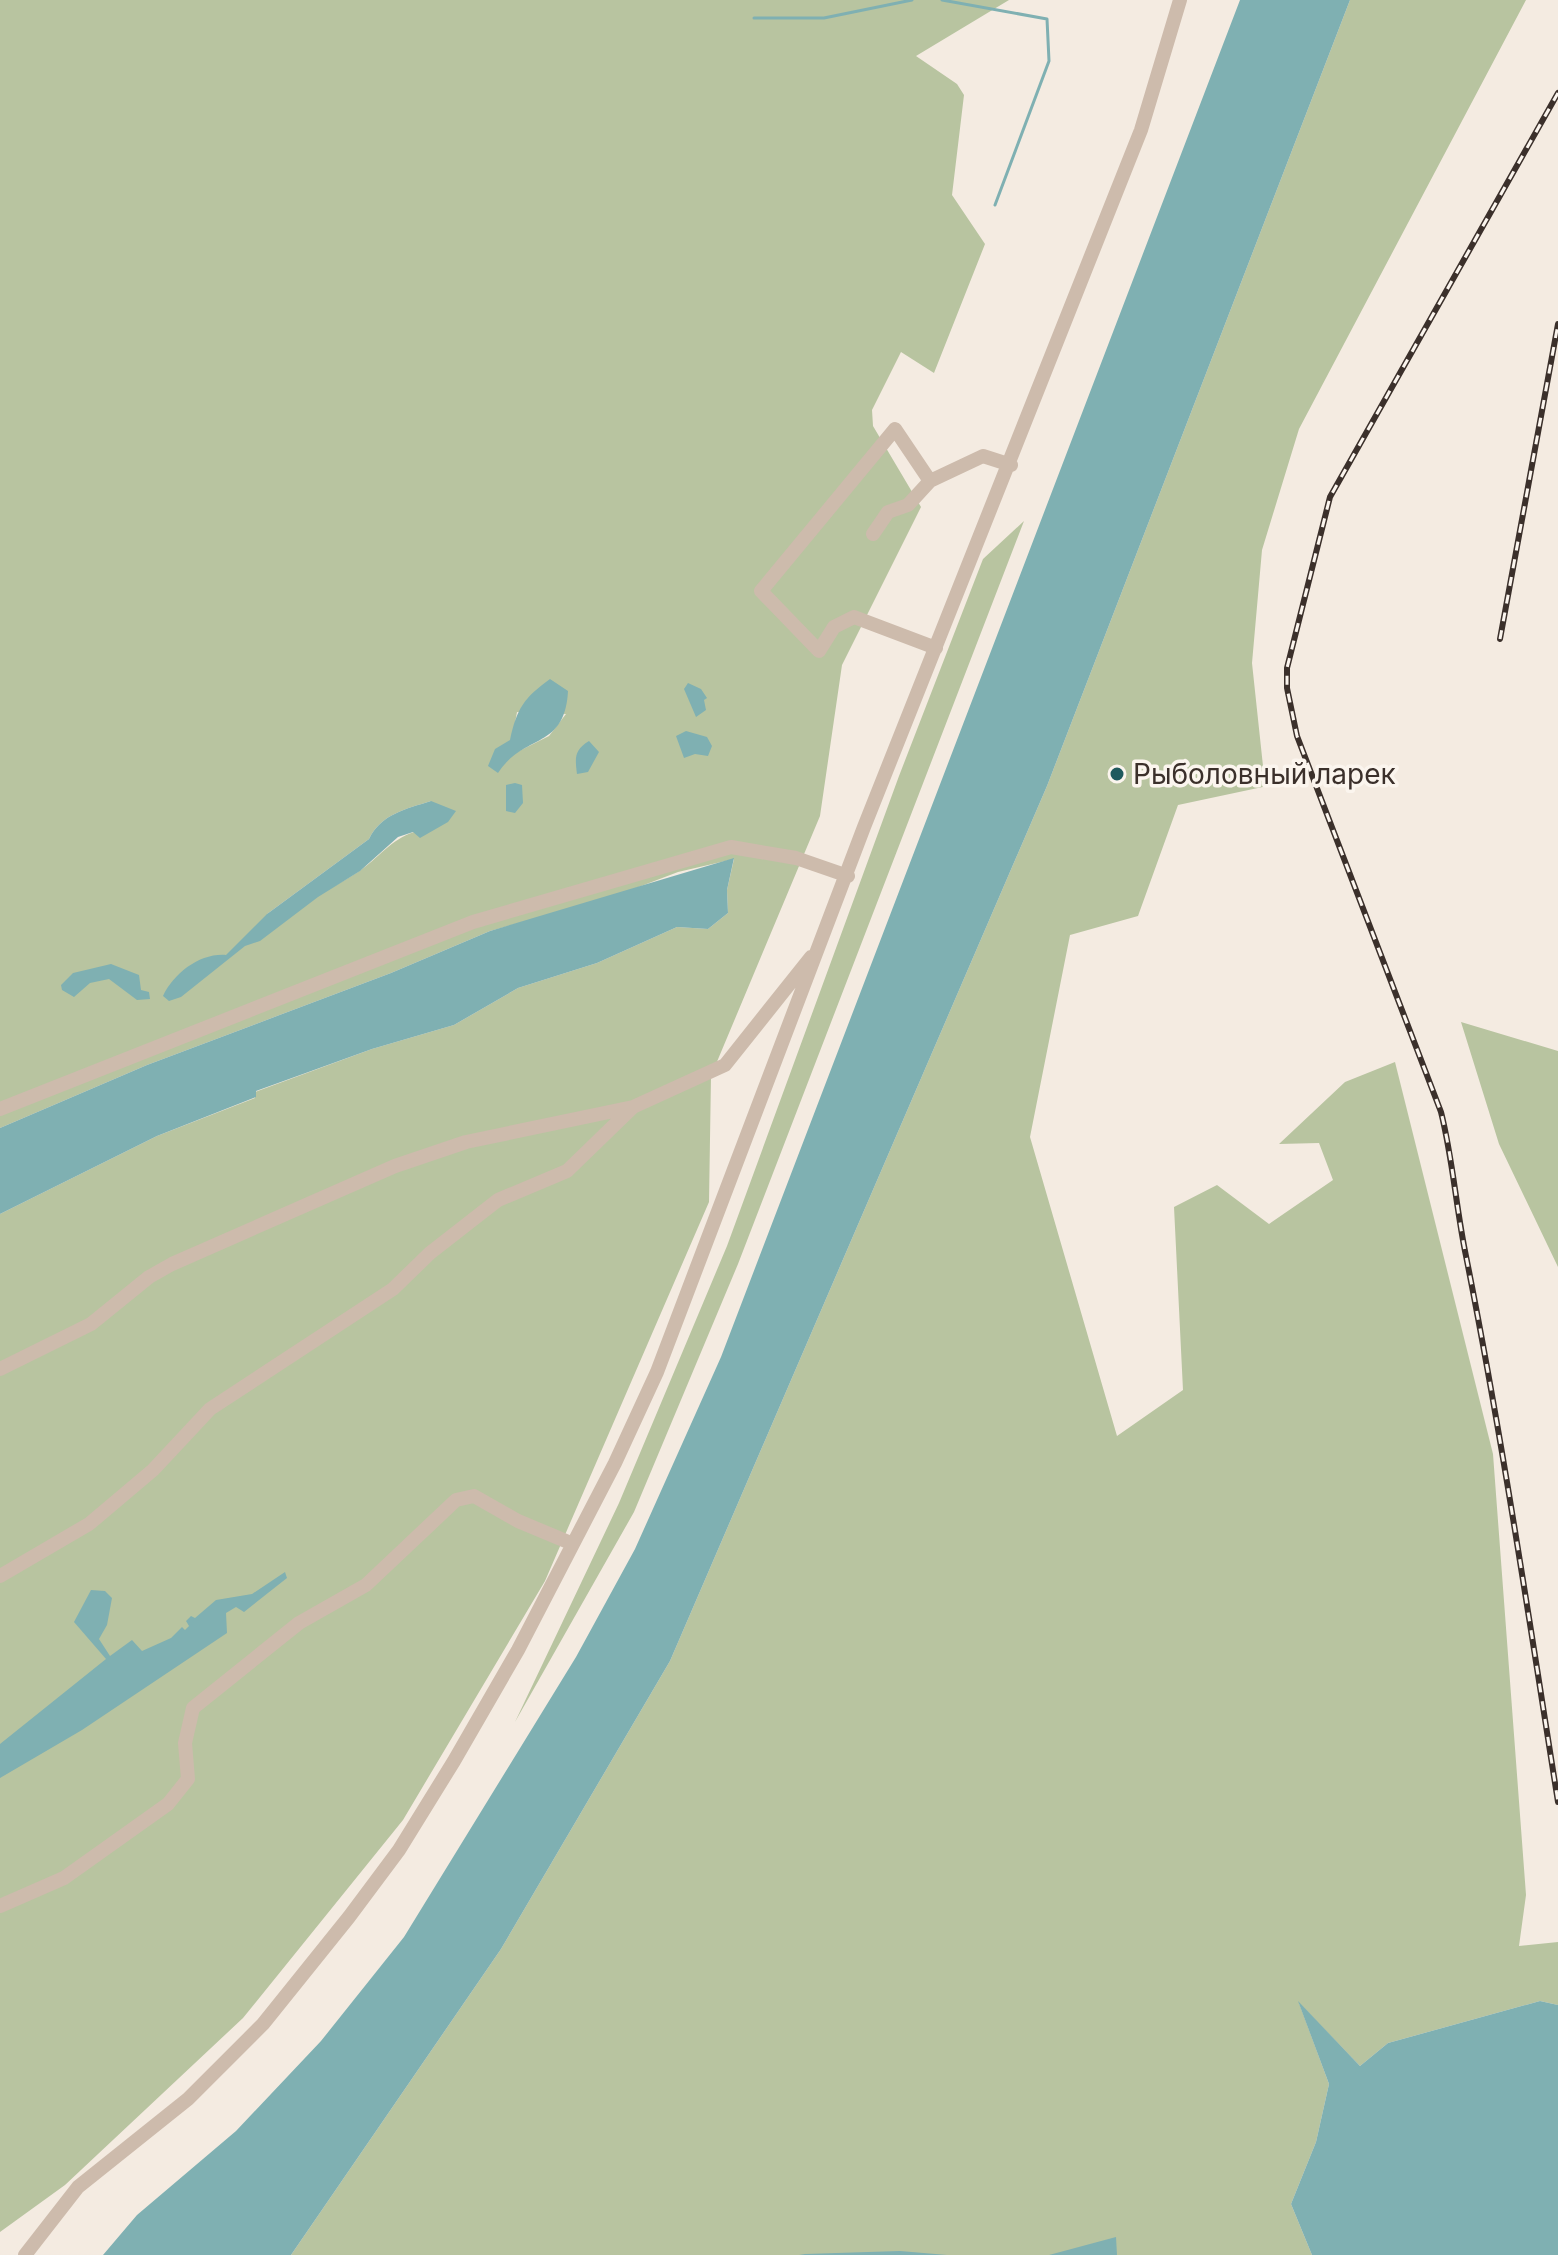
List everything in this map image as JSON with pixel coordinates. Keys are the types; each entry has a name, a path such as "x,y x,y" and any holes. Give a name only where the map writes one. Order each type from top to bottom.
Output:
{"street":[{"path":"25,2255 78,2187 188,2099 263,2024 349,1917 399,1850 454,1761 518,1650 573,1544 657,1372 936,648 1141,130 1180,0"},
{"path":"930,481 895,429 761,591 819,651 834,627 854,617 936,648"},
{"path":"873,534 888,512 908,505 930,481 983,456 1011,465"},
{"path":"0,1109 473,922 731,847 796,858 848,876"},
{"path":"0,1369 91,1324 149,1277 172,1264 395,1166 466,1142 633,1107 725,1065 819,949"},
{"path":"0,1576 106,1512 153,1470 210,1409 393,1289 430,1253 498,1200 567,1171 633,1107"},
{"path":"0,1906 64,1878 168,1804 188,1779 185,1743 193,1708 299,1623 366,1585 456,1500 474,1496 518,1521 573,1544"}],"green space":[{"path":"0,0 1009,0 916,56 957,84 964,95 952,195 985,244 934,373 901,352 872,410 873,426 921,507 842,665 820,816 711,1076 709,1202 545,1581 403,1820 243,2018 65,2185 0,2232 0,1214 157,1136 255,1098 255,1092 372,1049 454,1025 518,988 597,963 677,927 708,929 728,913 727,890 734,859 678,872 615,896 490,931 391,973 147,1065 0,1128","holes":["517,712 566,714 549,736 509,756","431,801 414,832 391,844 358,872 314,896 267,914 369,839 387,818"]},
{"path":"1350,0 1526,0 1299,429 1262,550 1252,663 1263,766 1272,785 1178,805 1138,916 1070,935 1030,1137 1117,1436 1183,1390 1174,1207 1217,1185 1269,1224 1333,1180 1319,1143 1279,1144 1345,1082 1395,1062 1493,1454 1526,1895 1519,1946 1558,1942 1558,2005 1540,2001 1388,2043 1360,2066 1299,2003 1329,2084 1316,2142 1291,2204 1312,2255 291,2255 501,1949 670,1661 1047,786"},
{"path":"1024,521 738,1264 634,1512 515,1722 619,1503 727,1246 899,776 983,559"},
{"path":"1461,1022 1558,1051 1558,1267 1499,1144"}],"water":[{"path":"1240,0 1350,0 1047,786 670,1661 501,1949 291,2255 103,2255 137,2215 236,2131 321,2041 404,1937 576,1657 635,1549 721,1357"},
{"path":"550,679 568,691 559,723 542,739 508,760 498,773 488,766 495,749 510,740 523,705"},
{"path":"688,683 701,689 707,698 704,700 706,710 696,717 684,689"},
{"path":"686,731 707,737 712,746 708,756 695,754 684,758 676,736"},
{"path":"589,741 599,752 588,772 577,774 577,755"},
{"path":"506,785 522,785 523,803 515,813 506,811"},
{"path":"431,801 456,811 448,822 420,838 413,832 398,837 360,871 318,897 260,941 245,946 181,997 169,1001 163,996 181,972 207,957 226,955 267,914 369,839 387,818"},
{"path":"734,858 727,890 728,913 708,929 677,927 597,963 518,988 454,1025 372,1049 256,1091 256,1097 157,1136 0,1214 0,1128 147,1065 391,973 490,931"},
{"path":"111,964 139,975 141,990 149,992 150,999 137,1000 109,979 90,983 74,997 62,990 61,985 73,973"},
{"path":"285,1572 287,1578 244,1612 236,1607 226,1613 227,1633 82,1730 0,1778 0,1744 106,1659 74,1622 91,1590 105,1591 112,1598 107,1625 99,1639 110,1656 132,1640 142,1651 171,1638 182,1627 185,1630 189,1626 186,1621 191,1616 195,1618 216,1600 252,1594"},
{"path":"1298,2001 1360,2066 1388,2043 1540,2001 1558,2005 1558,2255 1312,2255 1291,2204 1316,2142 1329,2084"},
{"path":"1116,2237 1117,2255 1049,2255"},
{"path":"900,2251 947,2255 799,2255 805,2254"}],"waterway":[{"path":"754,18 824,18 912,0"},
{"path":"942,0 1047,19 1049,61 995,205"}],"railway":[{"path":"1558,93 1330,497 1287,668 1287,688 1297,736 1441,1112 1503,1460 1558,1802"},
{"path":"1500,639 1558,324"}],"place":[{"name":"Рыболовный ларек","path":"1117,774"}]}
